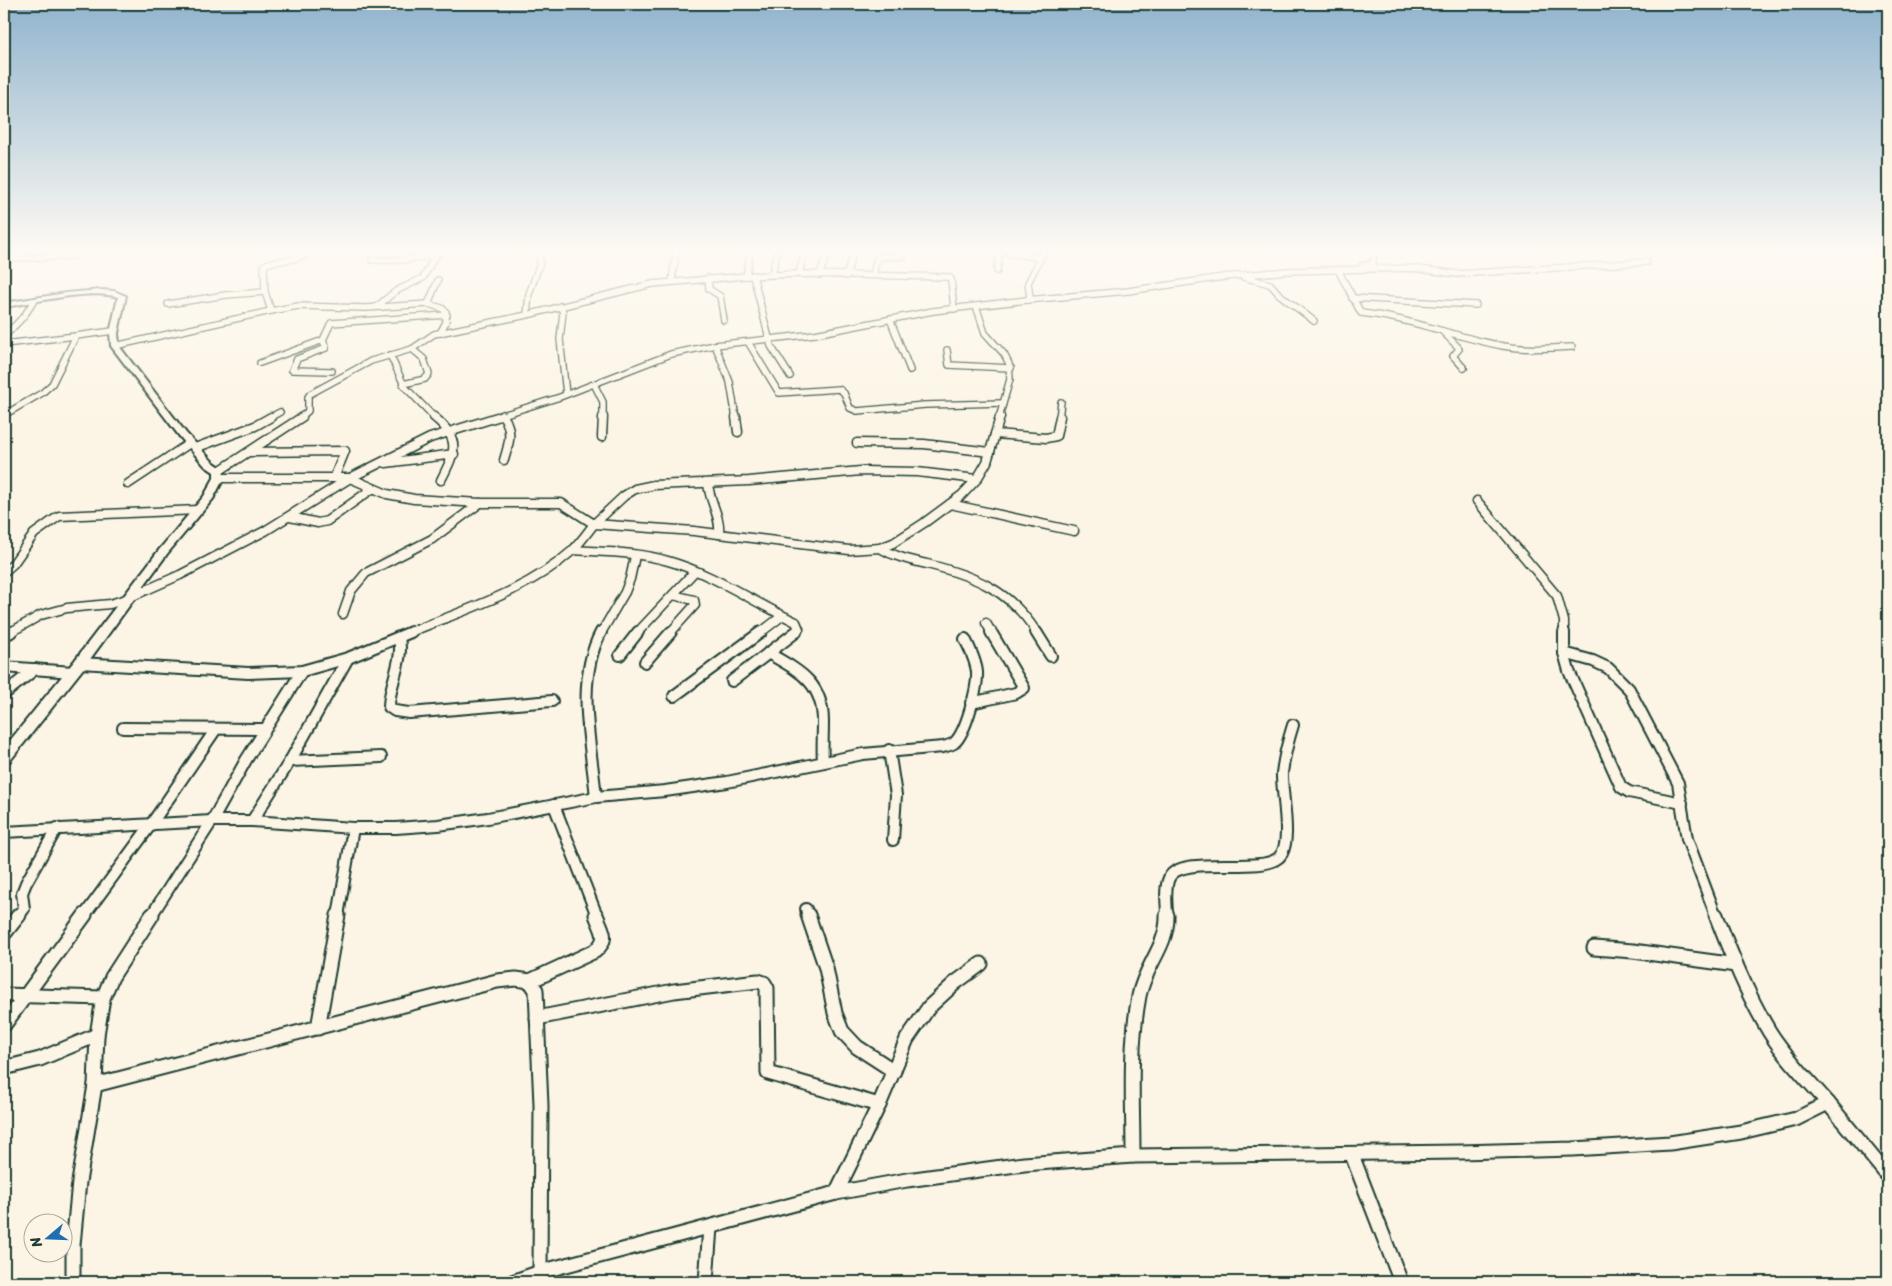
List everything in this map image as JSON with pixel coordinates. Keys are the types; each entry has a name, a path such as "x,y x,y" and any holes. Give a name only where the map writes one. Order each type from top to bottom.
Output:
{"main road":[{"path":"4,758 77,668 126,599 210,497 219,474 192,445 115,346 113,331 119,313"}],"street":[{"path":"4,338 26,313"},
{"path":"115,346 262,313"},
{"path":"219,474 306,414 309,408 308,397 310,394 371,360 412,349 426,337 440,332 534,313"},
{"path":"563,313 560,339 566,394"},
{"path":"723,313 724,320"},
{"path":"763,313 775,352 790,376"},
{"path":"4,636 41,615 55,610 96,606 126,599 223,553 290,517 350,478 410,447 451,430 566,394 672,354 715,345 815,334 928,313"},
{"path":"219,474 350,478 387,494 414,499 480,503 561,503 594,524 719,534 849,550 880,548 893,542 962,496 977,480 987,462 1010,379 1011,368 1006,355 986,335 978,313"},
{"path":"1303,313 1314,322"},
{"path":"1361,313 1390,316 1442,331 1515,348 1572,347"},
{"path":"260,363 323,340 331,323 447,315 446,322 440,332"},
{"path":"890,319 910,370"},
{"path":"4,344 113,331"},
{"path":"1442,331 1458,347 1459,349 1453,356 1464,368"},
{"path":"4,415 42,393 52,384 76,336"},
{"path":"323,340 326,348 296,359 292,370 332,371"},
{"path":"748,342 777,391 782,394 839,390 844,393 850,408 857,411 925,405 1003,403"},
{"path":"715,345 730,382 738,432"},
{"path":"403,384 424,379 429,374 424,360 412,349"},
{"path":"947,350 950,365 1011,368"},
{"path":"390,355 403,384 412,396 451,430 456,442 454,454 441,480"},
{"path":"594,384 603,402 602,437"},
{"path":"995,434 1046,438 1056,436 1058,433 1061,402"},
{"path":"128,484 167,456 192,445 248,429 280,412"},
{"path":"502,414 511,432 504,460"},
{"path":"857,443 924,444 990,452"},
{"path":"250,452 345,451 334,478"},
{"path":"378,464 454,454"},
{"path":"4,667 248,673 302,671 348,658 513,590 536,578 573,550 594,524 624,496 635,490 654,485 749,482 861,471 890,471 977,480"},
{"path":"708,483 709,497 720,523 719,534"},
{"path":"290,517 318,523 326,521 372,489"},
{"path":"1477,501 1557,596 1564,621 1564,653 1569,671 1621,787 1629,792 1682,803"},
{"path":"343,614 351,591 358,580 366,573 432,539 480,503"},
{"path":"950,504 1074,531"},
{"path":"4,572 11,567 29,539 52,519 59,516 198,510"},
{"path":"880,548 896,556 974,579 998,590 1014,602 1052,656"},
{"path":"573,550 635,556 678,564 724,583 796,622 799,629 732,681"},
{"path":"596,797 589,707 590,659 598,637 630,580 635,556"},
{"path":"620,655 641,628 695,571"},
{"path":"645,662 695,605 694,600 673,595"},
{"path":"674,696 735,654 782,616"},
{"path":"971,703 1016,693 1024,688 986,623"},
{"path":"398,638 402,648 401,661 388,696 388,707 396,711 409,713 552,701"},
{"path":"4,832 212,821 252,821 353,828 396,828 438,825 488,818 596,797 665,791 727,782 889,750 930,750 954,743 960,734 971,703 977,674 974,657 965,639"},
{"path":"1564,653 1606,665 1621,677 1630,689 1678,782 1687,839 1736,965 1770,1032 1799,1070 1888,1176"},
{"path":"768,654 806,676 816,686 821,698 823,715 821,747 823,762"},
{"path":"252,821 290,761 348,658"},
{"path":"4,694 35,669"},
{"path":"74,1282 73,1245 79,1182 95,1085 97,1035 103,998 112,977 212,821 265,729 302,671"},
{"path":"1133,1156 1133,1056 1139,996 1148,968 1159,950 1167,930 1167,886 1170,875 1179,869 1192,866 1266,864 1276,860 1284,852 1285,834 1282,783 1284,759 1293,726"},
{"path":"123,728 265,729"},
{"path":"4,1025 152,823 216,728"},
{"path":"889,750 897,798 897,820 893,840"},
{"path":"290,761 381,757"},
{"path":"95,1085 498,981 516,979 530,981 595,951 603,944 605,938 554,805"},
{"path":"4,934 24,909 22,893 26,883 57,828"},
{"path":"318,1028 353,828"},
{"path":"806,909 826,968 835,1013 842,1031 857,1047 894,1071"},
{"path":"1594,948 1633,951 1736,965"},
{"path":"836,1193 879,1105 907,1039 929,1007 955,983 981,964"},
{"path":"530,981 536,990 541,1105 538,1277"},
{"path":"537,1018 674,992 758,982 764,983 767,988 768,1073 879,1105"},
{"path":"4,995 103,998"},
{"path":"4,1068 43,1058 97,1035"},
{"path":"512,1282 538,1277 836,1193 907,1180 1024,1164 1133,1156 1352,1155 1573,1149 1670,1143 1741,1132 1796,1119 1828,1104"},
{"path":"1352,1155 1401,1282"},
{"path":"706,1282 710,1227"}]}
